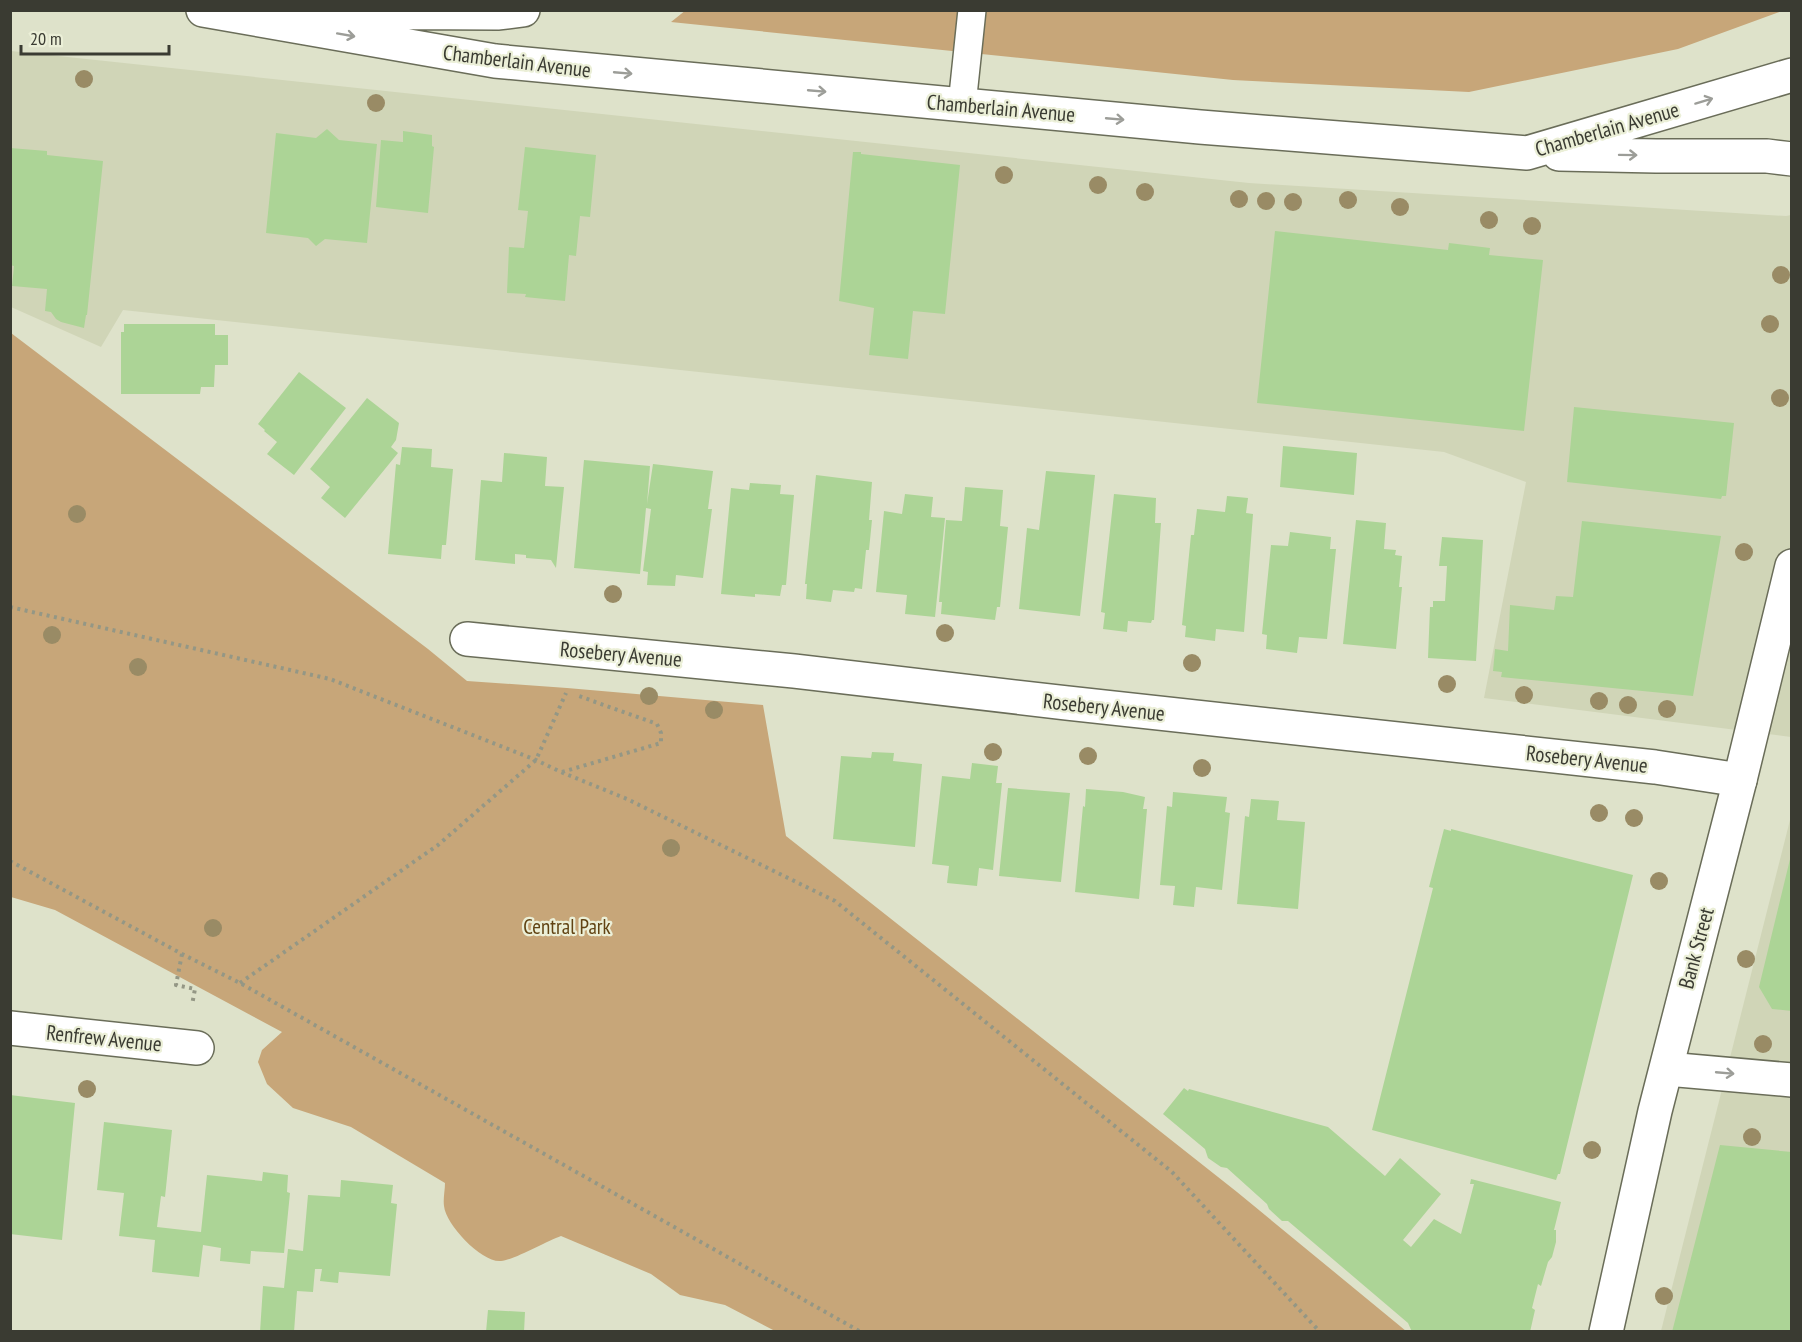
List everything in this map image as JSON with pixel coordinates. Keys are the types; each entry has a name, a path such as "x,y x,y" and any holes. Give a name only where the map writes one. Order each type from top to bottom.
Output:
{"main road":[{"path":"205,11 499,13 523,10"},
{"name":"Chamberlain Avenue","path":"205,11 495,62 1200,127 1527,153 1791,75"},
{"path":"1527,153 1767,156 1791,159"},
{"name":"Bank Street","path":"1606,1332 1655,1111 1740,780 1791,566"},
{"name":"Rosebery Avenue","path":"467,639 794,671 1655,767 1740,780"},
{"name":"Renfrew Avenue","path":"10,1028 197,1048"},
{"path":"1667,1069 1791,1080"}],"lane":[{"path":"962,105 972,10"}],"path":[{"path":"10,607 330,679 536,760 627,799 835,902 1172,1172 1320,1332"},
{"path":"240,983 438,845 536,760 567,692 657,724 661,733 661,743 561,772"},
{"path":"10,861 240,983 861,1332"},
{"path":"182,954 176,985 195,989 190,1014"}],"shaded area":[{"path":"11,51 1249,183 1791,215 1791,737 1484,698 1526,482 1444,452 123,310 101,347 11,307"},
{"path":"1791,816 1791,1331 1661,1331"}],"green space":[{"path":"686,10 1782,11 1678,49 1469,92 1233,80 671,22"},
{"name":"Central Park","path":"11,333 467,681 763,705 786,836 1237,1192 1406,1331 775,1331 725,1305 680,1295 651,1274 561,1236 501,1261 484,1256 466,1241 446,1214 445,1183 351,1127 293,1108 267,1084 258,1062 262,1050 282,1032 55,910 11,897"}],"building":[{"path":"327,129 339,140 377,144 367,243 325,239 316,246 308,238 266,233 276,133 316,138"},
{"path":"403,131 432,135 432,146 434,147 428,213 376,207 381,140 403,142"},
{"path":"525,147 596,155 590,217 580,216 576,256 569,255 565,301 507,293 509,247 524,248 528,211 518,210"},
{"path":"10,148 47,151 47,155 103,161 84,328 61,322 51,312 45,311 47,289 12,286 14,266 10,265"},
{"path":"853,152 960,165 945,314 913,311 908,359 869,355 874,308 839,301"},
{"path":"1275,231 1448,250 1449,243 1490,248 1489,255 1543,260 1524,431 1257,403"},
{"path":"124,324 215,324 215,335 228,335 228,365 215,365 214,387 201,387 200,394 121,394 121,332 124,332"},
{"path":"299,372 346,408 294,475 267,454 277,442 258,424"},
{"path":"367,398 399,423 396,440 391,447 398,453 345,518 321,498 330,487 310,469"},
{"path":"1574,407 1734,423 1726,496 1722,496 1721,499 1567,482"},
{"path":"1283,446 1357,453 1354,495 1280,487"},
{"path":"402,447 432,449 431,467 453,469 446,545 442,545 441,559 388,554 396,464 400,465"},
{"path":"504,453 547,457 545,486 564,487 556,568 551,560 526,558 526,555 515,554 515,564 475,560 481,480 502,482"},
{"path":"584,460 650,466 647,504 653,464 713,471 708,509 712,509 703,578 676,575 675,586 647,585 648,572 643,571 651,509 646,508 640,574 574,568"},
{"path":"1046,471 1095,475 1080,616 1019,609 1027,528 1039,530"},
{"path":"816,475 872,482 869,520 872,520 862,589 855,588 854,592 833,590 831,602 806,599 807,584 805,584"},
{"path":"750,483 781,485 780,494 794,495 786,585 782,585 780,596 755,594 755,597 721,594 731,488 749,490"},
{"path":"965,487 1003,490 1000,526 1008,527 1000,607 997,607 995,620 941,614 942,602 939,602 946,520 962,521"},
{"path":"905,494 933,497 931,517 945,518 935,617 905,614 907,595 876,592 884,511 902,514"},
{"path":"1114,494 1156,498 1155,523 1161,523 1154,620 1151,623 1128,621 1127,632 1103,629 1105,613 1101,612"},
{"path":"1227,496 1248,498 1246,513 1253,514 1244,632 1216,629 1215,641 1185,637 1186,626 1182,625 1191,535 1194,535 1197,509 1225,512"},
{"path":"1356,520 1386,523 1384,549 1396,550 1395,555 1402,556 1399,587 1402,587 1396,649 1343,644"},
{"path":"1582,521 1721,536 1693,696 1501,677 1502,672 1493,671 1495,649 1508,651 1510,605 1554,610 1556,596 1573,597"},
{"path":"1290,532 1331,537 1330,549 1336,549 1327,639 1299,637 1297,653 1266,649 1267,635 1262,634 1271,545 1288,546"},
{"path":"1442,537 1483,540 1476,661 1428,658 1430,607 1433,607 1433,601 1445,601 1447,566 1439,566"},
{"path":"872,752 894,753 893,761 922,764 915,847 833,839 841,756 871,758"},
{"path":"972,763 998,766 996,783 1002,783 993,870 979,868 977,886 947,883 949,866 932,864 942,776 970,779"},
{"path":"1008,788 1070,793 1061,882 999,876"},
{"path":"1086,789 1123,792 1145,797 1143,809 1147,809 1139,899 1075,892"},
{"path":"1173,792 1227,797 1225,812 1230,813 1222,890 1196,887 1194,907 1173,905 1175,886 1160,885 1167,806 1172,807"},
{"path":"1251,799 1279,801 1277,820 1305,822 1298,909 1237,904 1245,816 1249,817"},
{"path":"1444,829 1633,875 1560,1174 1556,1180 1372,1130 1433,888 1429,887"},
{"path":"1791,855 1792,1011 1772,1009 1759,987"},
{"path":"1184,1088 1188,1091 1189,1089 1328,1127 1385,1176 1400,1158 1441,1194 1403,1240 1411,1247 1434,1219 1461,1234 1474,1184 1470,1184 1471,1179 1561,1202 1554,1230 1556,1230 1556,1242 1541,1286 1538,1284 1532,1308 1535,1310 1530,1332 1412,1332 1408,1323 1288,1221 1282,1221 1269,1209 1267,1204 1227,1168 1221,1167 1208,1158 1205,1149 1163,1114"},
{"path":"10,1095 75,1103 62,1240 10,1234"},
{"path":"104,1122 172,1130 165,1197 161,1196 157,1227 201,1232 207,1175 262,1181 263,1172 288,1175 287,1192 290,1193 284,1253 251,1251 250,1264 220,1261 221,1248 203,1245 199,1277 152,1272 155,1240 119,1236 124,1193 97,1190"},
{"path":"1720,1145 1792,1152 1792,1332 1672,1332"},
{"path":"341,1180 393,1185 391,1203 397,1204 390,1276 339,1272 338,1283 320,1281 322,1269 315,1269 313,1292 297,1291 294,1332 260,1332 263,1286 284,1288 288,1249 303,1251 308,1195 340,1197"},
{"path":"488,1310 525,1312 524,1332 486,1332"}]}
